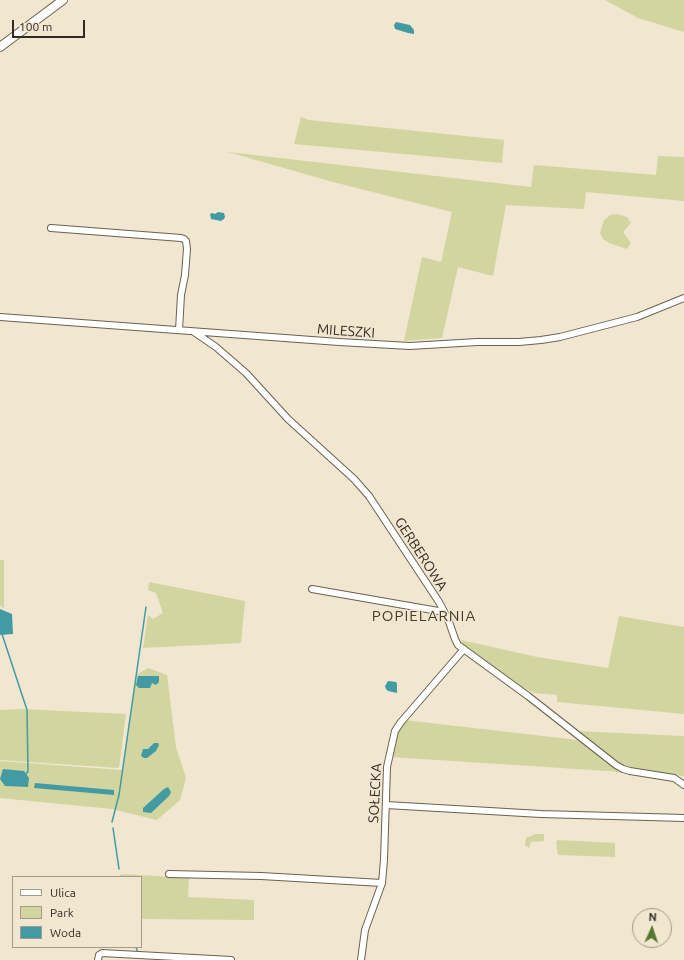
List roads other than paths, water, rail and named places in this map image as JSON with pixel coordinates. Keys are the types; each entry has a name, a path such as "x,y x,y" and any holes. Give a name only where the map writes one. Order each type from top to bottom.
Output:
{"street":[{"path":"0,47 63,0"},
{"path":"51,228 184,239 186,241 187,248 185,275 181,295 179,330"},
{"name":"MILESZKI","path":"0,317 326,342 404,346 477,342 519,342 560,336 638,317 684,298"},
{"name":"GERBEROWA","path":"192,331 216,347 246,372 288,418 354,479 368,496 444,612 458,645 528,696 616,765 630,771 674,778 684,784"},
{"path":"312,589 444,612"},
{"name":"SOŁECKA","path":"361,960 365,930 382,883 387,767 392,740 397,726 464,649"},
{"path":"386,805 542,814 684,818"},
{"path":"170,874 382,883"},
{"path":"98,960 99,955 102,953 230,960"}],"water":[{"path":"396,22 410,25 414,30 414,34 395,29 394,25"},
{"path":"218,212 224,213 224,219 221,221 211,219 210,214 215,214"},
{"path":"0,609 12,614 13,634 0,635"},
{"path":"138,676 159,676 159,682 156,685 152,683 150,688 139,688 136,685"},
{"path":"388,681 396,682 397,693 386,689 385,686"},
{"path":"154,743 158,743 159,745 156,751 147,758 141,756 143,749 148,749"},
{"path":"3,769 24,771 29,778 28,787 5,786 0,779"},
{"path":"35,783 114,790 114,795 34,788"},
{"path":"168,787 171,792 169,796 151,813 143,812 143,808"}],"waterway":[{"path":"112,822 119,795 146,607"},
{"path":"2,634 27,710 28,771 26,774"},
{"path":"113,828 119,869"},
{"path":"136,948 138,953"}],"district":[{"name":"POPIELARNIA","path":"424,616"}]}
